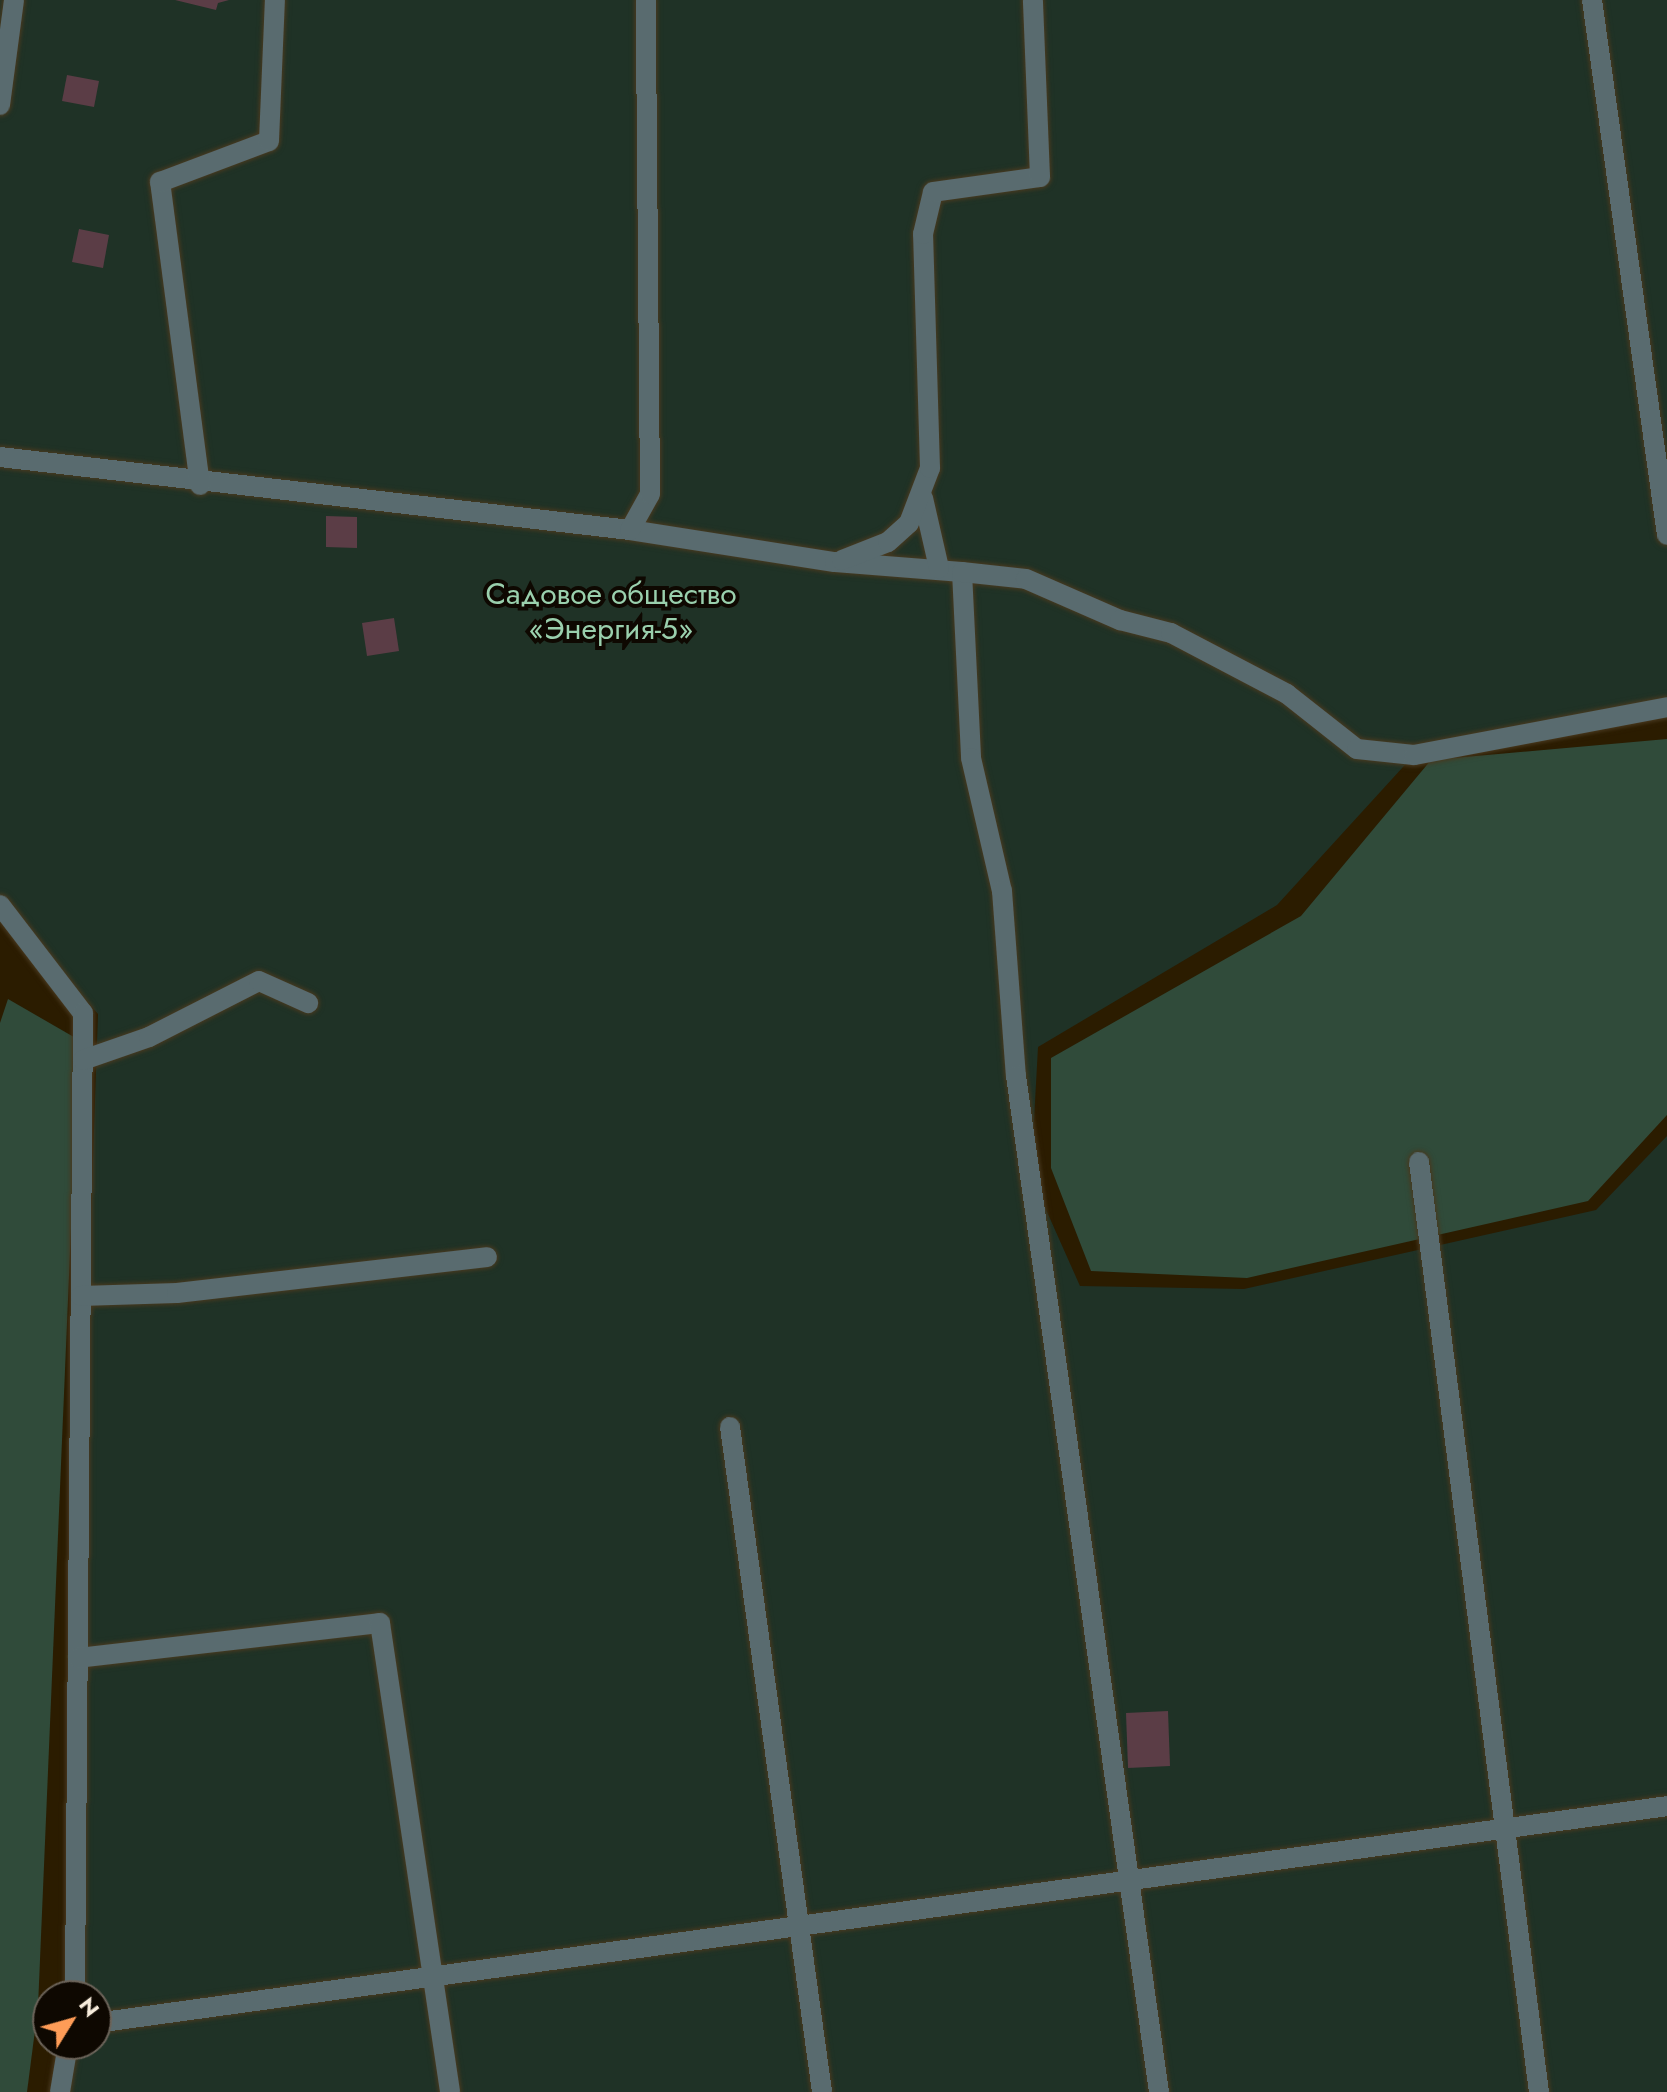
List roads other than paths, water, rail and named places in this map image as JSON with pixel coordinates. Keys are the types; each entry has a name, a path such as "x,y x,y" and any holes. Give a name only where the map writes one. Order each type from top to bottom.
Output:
{"street":[{"path":"0,105 14,0"},
{"path":"200,485 160,182 269,141 275,0"},
{"path":"630,530 650,494 646,0"},
{"path":"835,562 888,542 909,523 923,495 930,468 923,234 933,192 1040,177 1033,0"},
{"path":"1592,0 1667,535"},
{"path":"0,457 200,485 630,530 835,562 939,568 1026,579 1120,620 1171,633 1287,694 1357,749 1414,755 1667,707"},
{"path":"923,495 939,568"},
{"path":"962,572 971,758 1002,891 1016,1076 1092,1594 1125,1878 1159,2092"},
{"path":"0,905 83,1013 75,1980"},
{"path":"83,1060 149,1037 259,981 308,1003"},
{"path":"1419,1162 1539,2092"},
{"path":"81,1296 177,1293 487,1257"},
{"path":"730,1427 822,2092"},
{"path":"78,1658 380,1623 450,2092"},
{"path":"112,2021 1125,1878 1667,1806"},
{"path":"60,2092 65,2060"}],"park label":[{"name":"Садовое общество «Энергия-5»","path":"611,611"}]}
